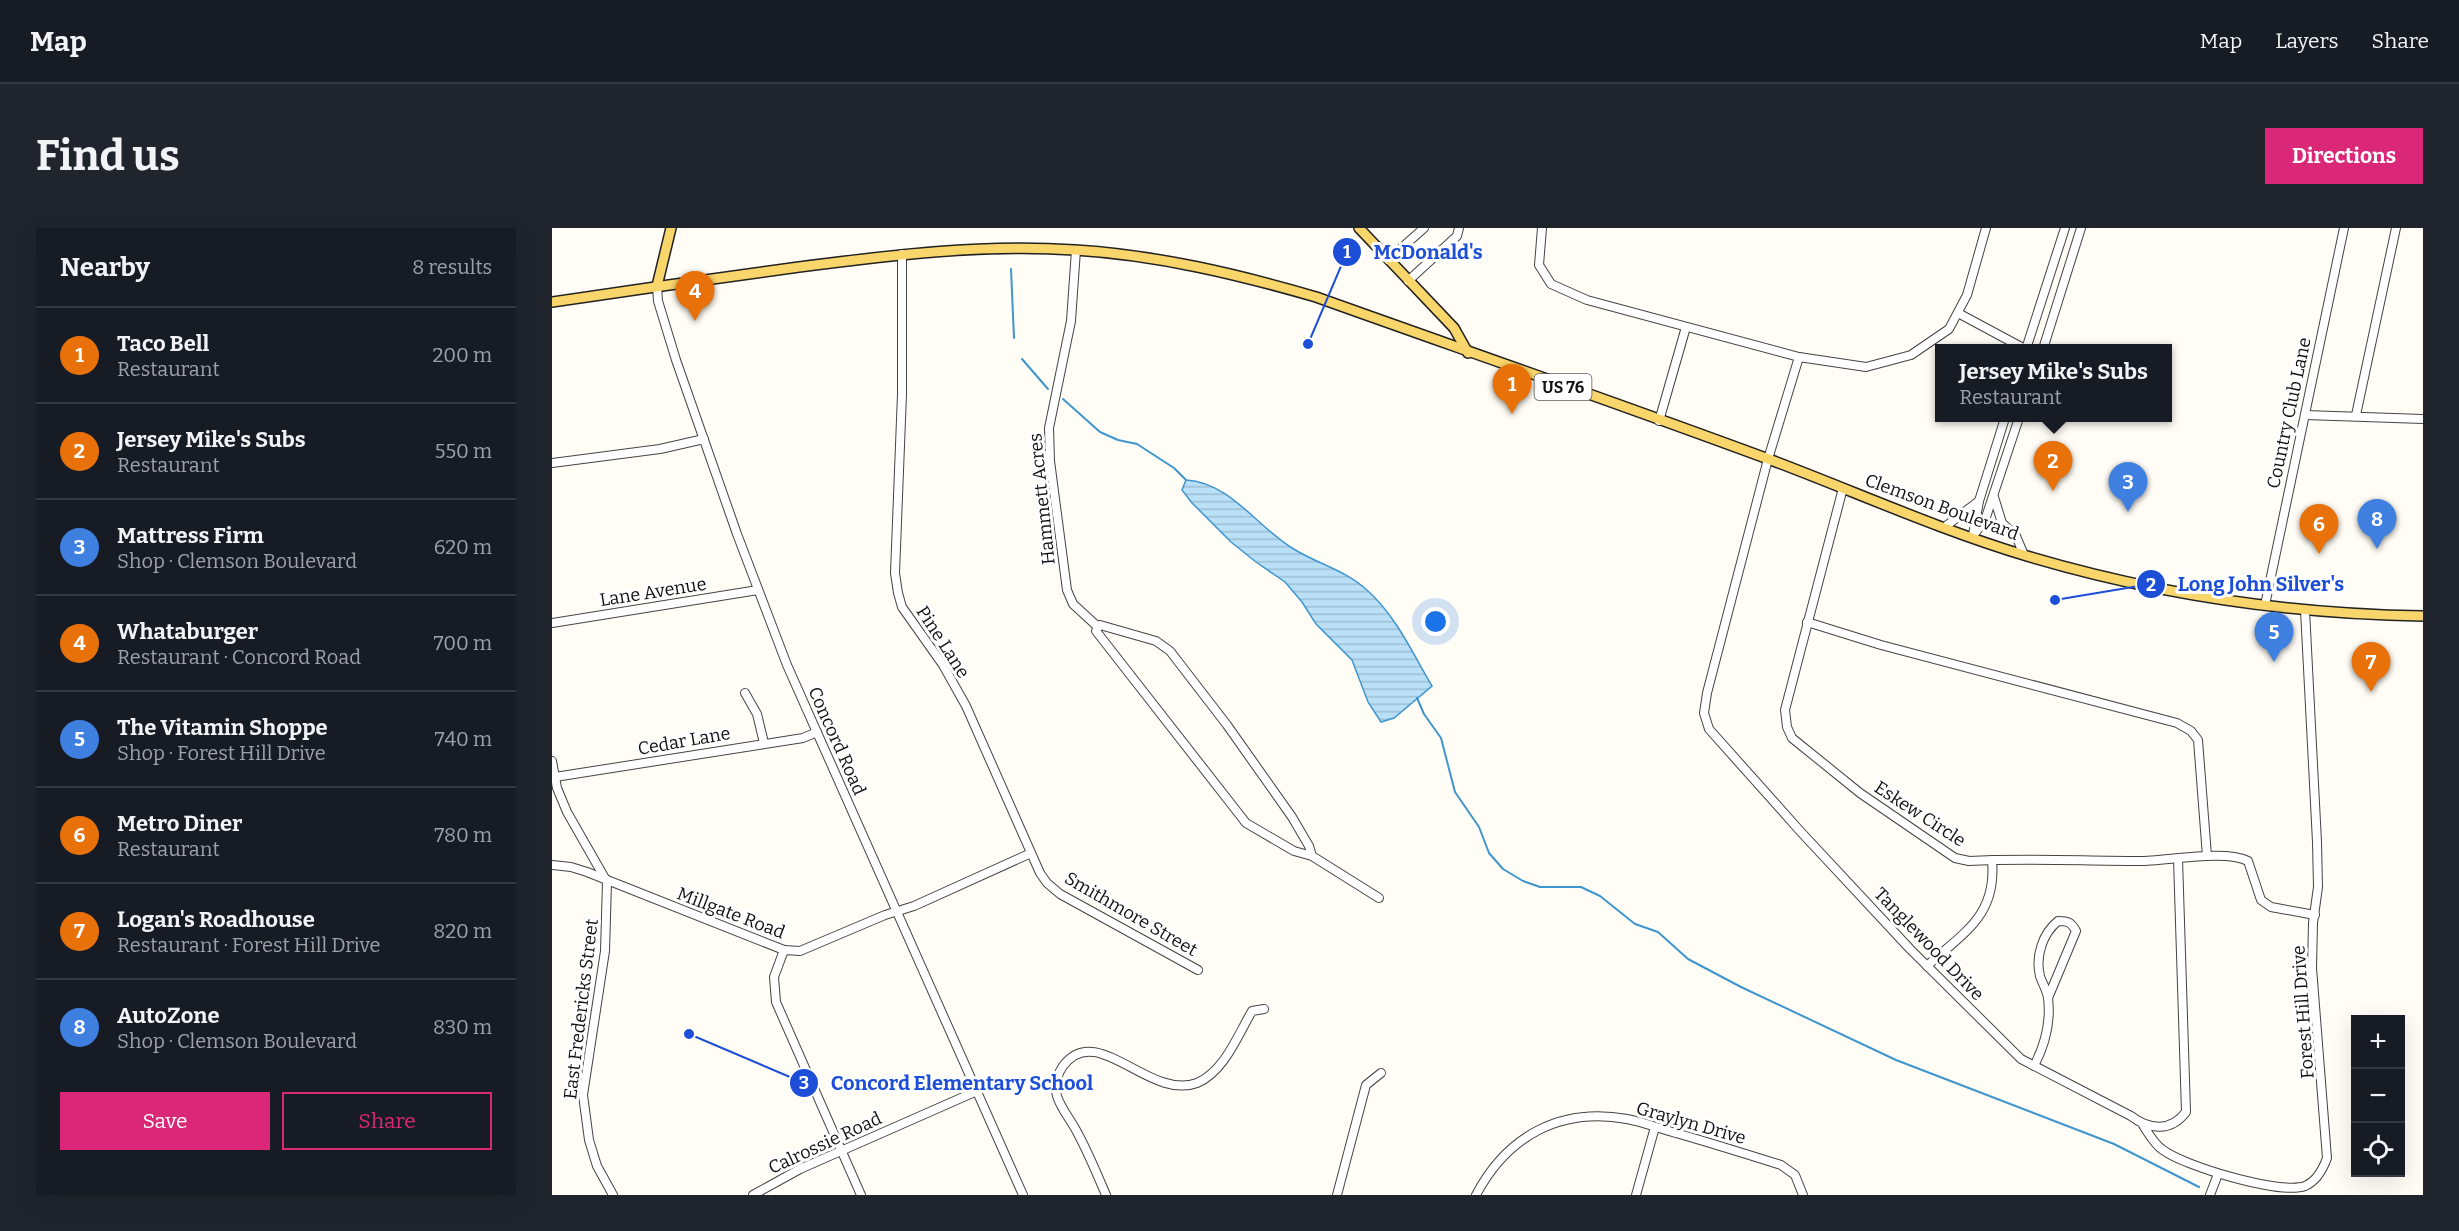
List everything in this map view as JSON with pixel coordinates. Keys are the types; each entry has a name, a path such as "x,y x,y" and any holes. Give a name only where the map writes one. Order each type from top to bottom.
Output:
{"main road":[{"path":"657,286 672,228"},
{"path":"1359,228 1454,328 1468,353"},
{"name":"Clemson Boulevard","path":"552,302 657,286 953,249 1076,250 1204,268 1316,297 1768,459 2024,555 2143,585 2265,605 2305,610 2423,616"}],"street":[{"path":"1388,260 1424,228"},
{"path":"1408,281 1457,236 1459,228"},
{"path":"1542,228 1539,265 1551,284 1587,300 1799,357 1866,367 1911,355 1949,329 1967,295 1986,228"},
{"path":"2027,344 2065,228"},
{"path":"2044,344 2081,228"},
{"name":"Country Club Lane","path":"2265,605 2344,228"},
{"path":"2356,416 2396,228"},
{"name":"Hammett Acres","path":"1076,250 1071,321 1048,428 1050,461 1067,590 1073,604 1098,627 1096,631 1246,823 1294,851 1311,856 1379,898"},
{"name":"Pine Lane","path":"902,254 902,394 895,573 898,593 902,607 943,665 966,706 1029,854"},
{"name":"Concord Road","path":"657,286 658,301 672,349 787,665 1023,1195"},
{"path":"1958,313 2018,344"},
{"path":"1659,421 1686,327"},
{"name":"Tanglewood Drive","path":"1799,357 1768,459 1726,616 1704,713 1709,729 1800,831 1927,966 2021,1059 2131,1116 2143,1125"},
{"path":"2305,415 2423,419"},
{"path":"1972,537 1979,501 2003,422"},
{"path":"1972,537 1985,520 2017,422"},
{"path":"552,463 660,449 704,439"},
{"name":"Eskew Circle","path":"1843,488 1785,710 1787,727 1792,738 1860,793 1955,858 1969,861 2178,860 2207,856 2241,857 2248,861 2252,868 2261,900 2271,907 2315,915"},
{"path":"1994,495 2002,523 2016,536 2024,555"},
{"path":"1946,526 1979,501"},
{"name":"Lane Avenue","path":"552,623 758,590"},
{"name":"Forest Hill Drive","path":"2143,1125 2163,1150 2218,1174 2291,1188 2306,1185 2322,1172 2327,1158 2312,968 2318,887 2305,610"},
{"path":"1807,622 1881,645 2177,723 2191,731 2198,740 2207,856"},
{"path":"1098,627 1131,632 1156,641 1170,651 1227,725 1292,817 1309,846 1311,856"},
{"path":"745,693 757,714 764,743"},
{"name":"Cedar Lane","path":"555,777 803,738 817,732"},
{"path":"552,761 567,812 607,882"},
{"path":"898,912 1029,854"},
{"name":"Smithmore Street","path":"1029,854 1047,883 1060,894 1198,970"},
{"path":"1927,966 1980,916 1990,900 1992,860"},
{"path":"2143,1125 2165,1126 2178,1122 2186,1112 2178,860"},
{"name":"Millgate Road","path":"552,865 571,867 784,950 800,951 885,915 898,912"},
{"name":"East Fredericks Street","path":"607,882 605,951 583,1095 589,1140 597,1166 613,1195"},
{"path":"2034,1066 2046,1037 2048,998 2076,931 2067,921 2058,921 2051,927 2039,952 2040,978 2048,998"},
{"path":"784,950 774,977 776,1002 861,1195"},
{"path":"1106,1195 1078,1133 1059,1102 1056,1083 1063,1066 1076,1055 1093,1051 1110,1056 1157,1082 1167,1085 1188,1085 1198,1082 1214,1071 1252,1011 1264,1009"},
{"path":"1337,1195 1366,1085 1381,1073"},
{"name":"Calrossie Road","path":"753,1195 800,1169 977,1091"},
{"name":"Graylyn Drive","path":"1476,1195 1494,1165 1507,1150 1553,1123 1576,1118 1627,1119 1781,1165 1795,1175 1803,1195"},
{"path":"1636,1195 1655,1127"},
{"path":"2210,1195 2218,1174"}],"water":[{"path":"1186,480 1202,483 1230,497 1292,548 1341,572 1368,591 1396,624 1432,686 1394,718 1381,722 1368,702 1352,660 1316,624 1302,602 1285,582 1231,542 1192,503 1182,490"}],"waterway":[{"path":"1011,269 1014,338"},
{"path":"1022,359 1048,389"},
{"path":"1063,399 1100,432 1118,440 1137,444 1174,468 1186,480"},
{"path":"1417,698 1424,714 1441,738 1455,792 1479,827 1489,853 1503,869 1523,881 1540,887 1581,887 1600,896 1635,924 1658,932 1688,959 1741,987 1896,1060 2114,1144 2199,1187"}],"place":[{"name":"Whataburger","path":"695,321"},
{"name":"McDonald's","path":"1308,344"},
{"name":"Taco Bell","path":"1512,414"},
{"name":"Jersey Mike's Subs","path":"2053,491"},
{"name":"Mattress Firm","path":"2128,512"},
{"name":"AutoZone","path":"2377,549"},
{"name":"Metro Diner","path":"2319,554"},
{"name":"Long John Silver's","path":"2055,600"},
{"name":"The Vitamin Shoppe","path":"2274,662"},
{"name":"Logan's Roadhouse","path":"2371,692"},
{"name":"Concord Elementary School","path":"689,1034"}]}
